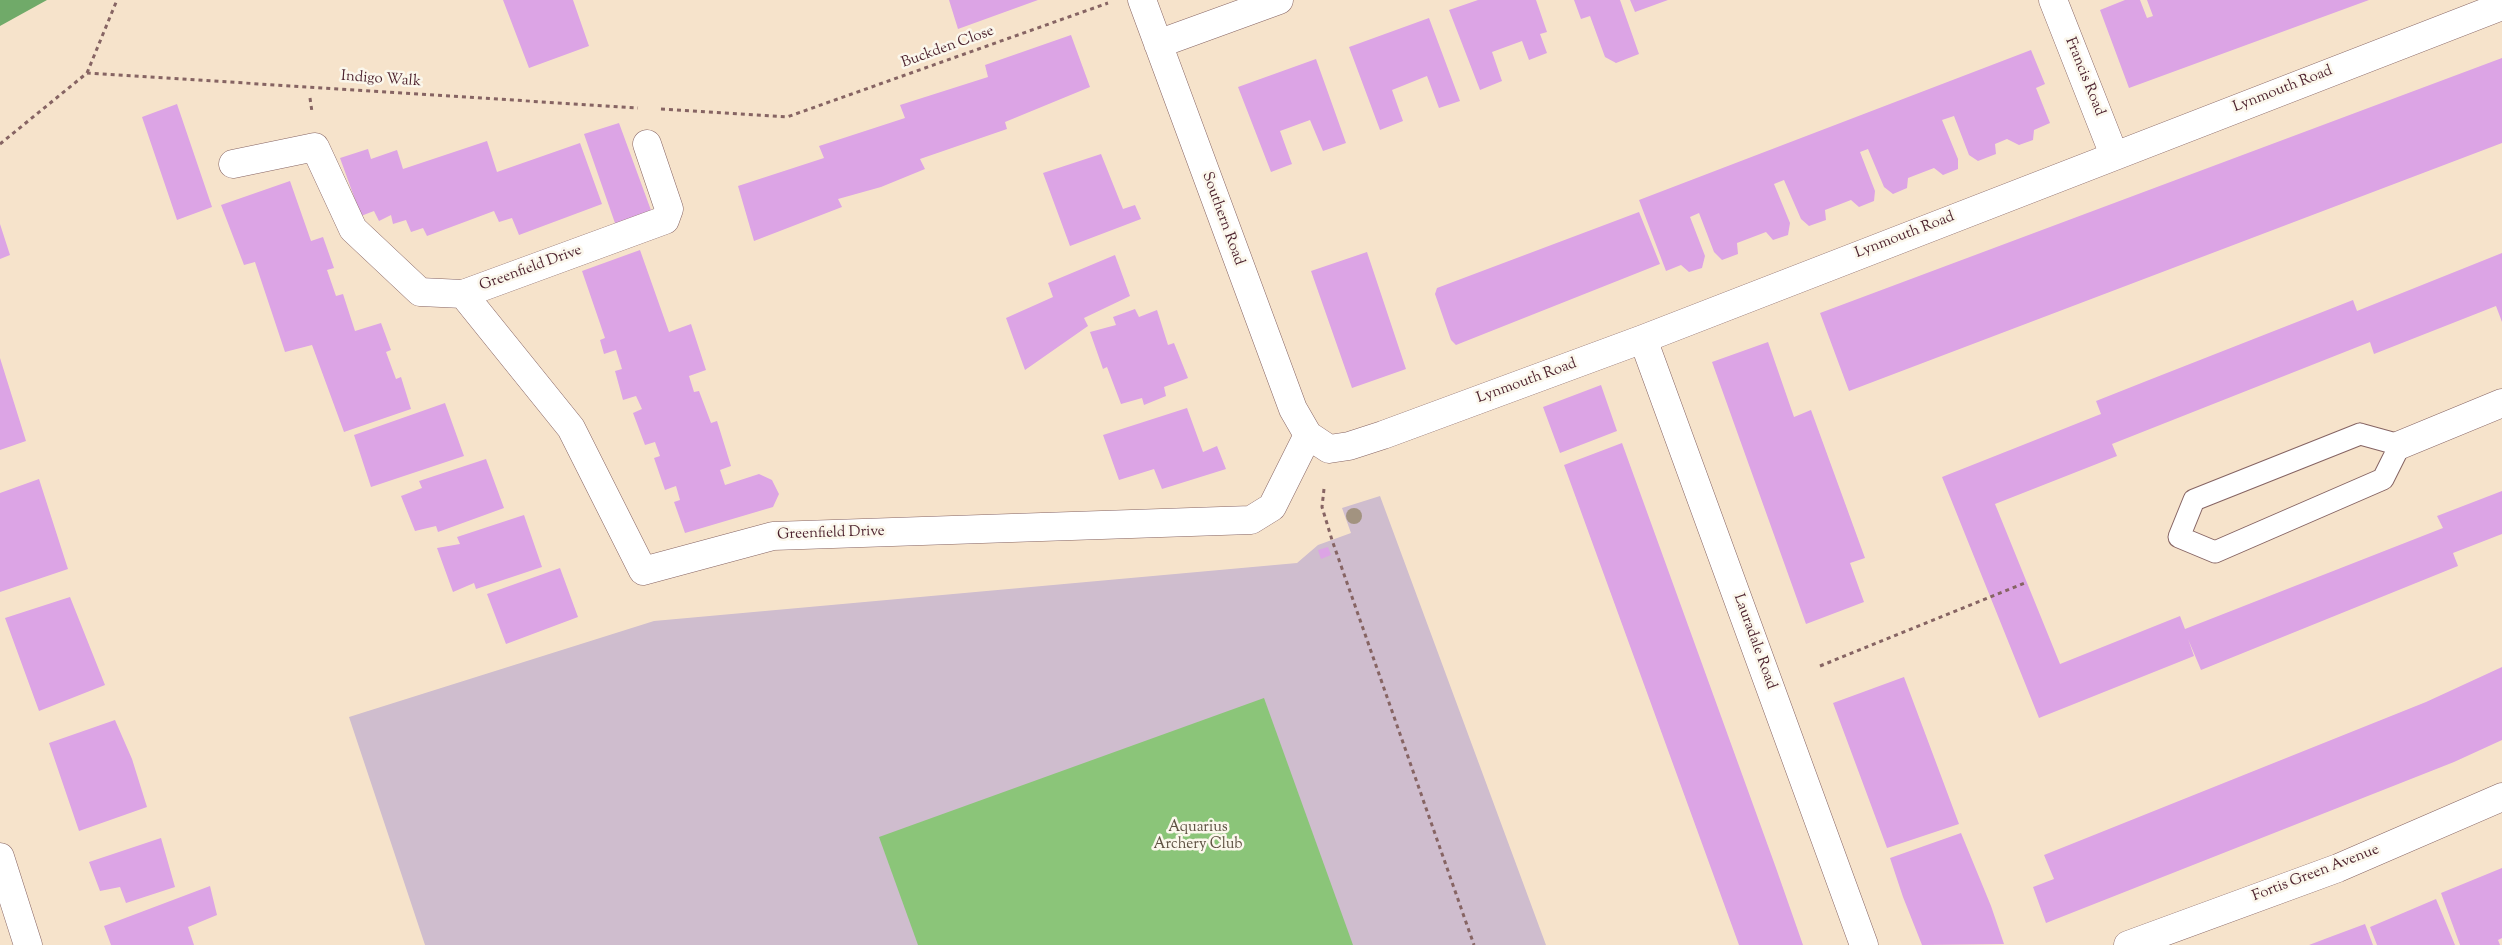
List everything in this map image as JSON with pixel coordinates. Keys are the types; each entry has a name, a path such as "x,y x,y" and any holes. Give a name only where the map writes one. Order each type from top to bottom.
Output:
{"street":[{"name":"Southern Road","path":"1142,0 1293,409 1318,442"},
{"path":"1158,44 1279,0"},
{"name":"Francis Road","path":"2053,0 2114,155"},
{"name":"Lynmouth Road","path":"1318,442 1349,446 1383,435 1643,339 2502,6"},
{"name":"Greenfield Drive","path":"233,164 315,147 354,229 420,292 463,294 665,220 670,208 647,144"},
{"name":"Greenfield Drive","path":"463,294 571,428 643,571 773,536 1252,520 1272,508 1318,442"},
{"name":"Lauradale Road","path":"1643,339 1864,945"},
{"path":"2400,445 2502,403"},
{"name":"Fortis Green Avenue","path":"2128,945 2338,868 2502,797"},
{"path":"0,858 28,945"}],"lane":[{"path":"2360,434 2400,445 2383,479 2215,552 2179,537 2194,500 2360,434"}],"path":[{"path":"0,144 87,73 117,0"},
{"name":"Buckden Close","path":"659,109 787,117 1116,0"},
{"name":"Indigo Walk","path":"87,73 639,108"},
{"path":"1318,442 1322,507 1474,945"},
{"path":"1820,666 2027,582"}],"shaded area":[{"path":"1380,496 1546,945 425,945 349,717 654,621 1297,563 1318,545 1351,533 1342,508"}],"green space":[{"path":"0,0 47,0 0,26"},
{"name":"Aquarius Archery Club","path":"1264,698 1353,945 918,945 879,837"}],"building":[{"path":"503,0 573,0 589,46 529,68"},
{"path":"949,0 1038,0 958,29"},
{"path":"1478,0 1536,0 1547,32 1540,34 1547,53 1529,60 1522,41 1492,52 1502,81 1480,90 1449,10"},
{"path":"1574,0 1620,0 1639,54 1616,63 1605,57 1590,16 1581,19"},
{"path":"1630,0 1668,0 1635,12"},
{"path":"2125,0 2140,0 2147,18 2153,16 2147,0 2369,0 2129,88 2100,10"},
{"path":"1429,18 1460,101 1439,108 1427,76 1392,90 1403,121 1380,130 1349,47"},
{"path":"1071,35 1090,87 1005,122 1007,129 920,159 925,169 881,187 838,199 842,207 754,241 738,186 824,158 819,146 905,118 900,105 988,77 985,65"},
{"path":"2031,50 2045,84 2036,88 2050,123 2034,130 2033,140 2019,145 2007,139 1995,144 1996,154 1978,161 1969,155 1954,116 1942,120 1958,159 1958,169 1943,175 1934,168 1908,178 1907,188 1893,194 1884,187 1868,149 1860,152 1875,191 1874,201 1859,207 1851,200 1825,210 1826,220 1809,226 1801,219 1784,180 1774,184 1790,223 1788,235 1773,240 1766,232 1737,243 1738,254 1722,260 1714,252 1699,213 1690,217 1705,256 1702,268 1689,272 1681,265 1666,271 1639,200"},
{"path":"2502,58 2502,143 1849,391 1820,313"},
{"path":"1316,59 1346,143 1323,151 1310,120 1280,131 1292,164 1271,172 1238,87"},
{"path":"177,104 212,207 177,220 142,117"},
{"path":"619,123 652,213 616,226 584,134"},
{"path":"487,141 497,172 580,143 602,204 519,235 512,218 499,222 494,211 427,236 423,228 411,232 406,220 393,224 391,215 379,221 374,211 361,216 340,158 368,149 371,159 397,150 403,169"},
{"path":"1101,154 1123,209 1135,205 1141,219 1070,246 1043,173"},
{"path":"290,181 311,241 323,237 334,268 327,270 336,296 343,294 355,331 381,323 391,350 386,352 396,379 401,377 411,409 344,432 312,345 285,352 255,262 244,265 221,205"},
{"path":"1639,212 1660,264 1456,345 1451,340 1435,294 1437,288"},
{"path":"0,224 10,255 0,259"},
{"path":"640,250 669,332 691,324 706,370 689,376 694,392 699,391 711,423 717,421 731,466 720,470 725,485 759,474 772,480 779,494 773,507 685,533 674,502 680,500 676,486 665,490 654,458 660,456 655,442 645,445 633,413 642,409 636,396 623,400 615,371 622,369 616,350 604,354 600,340 605,338 582,271"},
{"path":"1367,252 1406,369 1352,388 1311,271"},
{"path":"2502,253 2502,322 2496,306 2374,354 2370,342 2112,444 2117,456 1995,504 2060,664 2180,616 2185,629 2443,528 2437,516 2502,491 2502,534 2453,553 2458,566 2201,670 2188,639 2194,656 2039,718 1942,477 2101,414 2096,401 2353,300 2357,311"},
{"path":"1115,255 1130,296 1084,318 1088,326 1025,370 1006,318 1053,297 1048,283"},
{"path":"1135,309 1139,317 1157,310 1168,345 1174,343 1188,378 1164,387 1166,396 1144,405 1142,398 1121,404 1107,367 1103,369 1090,332 1116,325 1113,317"},
{"path":"1768,342 1794,417 1811,410 1865,558 1850,563 1864,602 1806,624 1712,362"},
{"path":"0,358 26,441 0,450"},
{"path":"1601,385 1617,431 1560,453 1543,407"},
{"path":"445,403 464,456 371,487 354,435"},
{"path":"1187,408 1203,452 1217,446 1226,469 1162,489 1154,469 1119,480 1103,435"},
{"path":"1622,443 1803,945 1739,945 1564,465"},
{"path":"486,459 504,508 438,532 436,526 415,531 401,496 422,488 419,481"},
{"path":"39,479 68,569 0,592 0,493"},
{"path":"524,515 542,567 476,589 474,583 453,592 437,548 460,544 457,537"},
{"path":"1328,547 1331,555 1321,559 1318,550"},
{"path":"560,568 578,617 506,644 487,594"},
{"path":"70,597 105,685 39,711 5,618"},
{"path":"2502,667 2502,740 2454,762 2046,923 2033,887 2054,879 2044,855 2426,702"},
{"path":"1904,677 1959,824 1887,848 1833,703"},
{"path":"115,720 132,759 147,807 79,831 49,743"},
{"path":"1961,833 1991,906 2004,944 1922,945 1903,897 1890,858"},
{"path":"161,838 175,887 126,903 120,887 100,891 89,862"},
{"path":"2502,868 2502,938 2498,940 2500,945 2460,945 2441,893"},
{"path":"210,886 217,915 188,927 194,945 111,945 104,926"},
{"path":"2436,899 2455,945 2377,945 2370,927"},
{"path":"2365,924 2373,945 2309,945 2330,937"}]}
